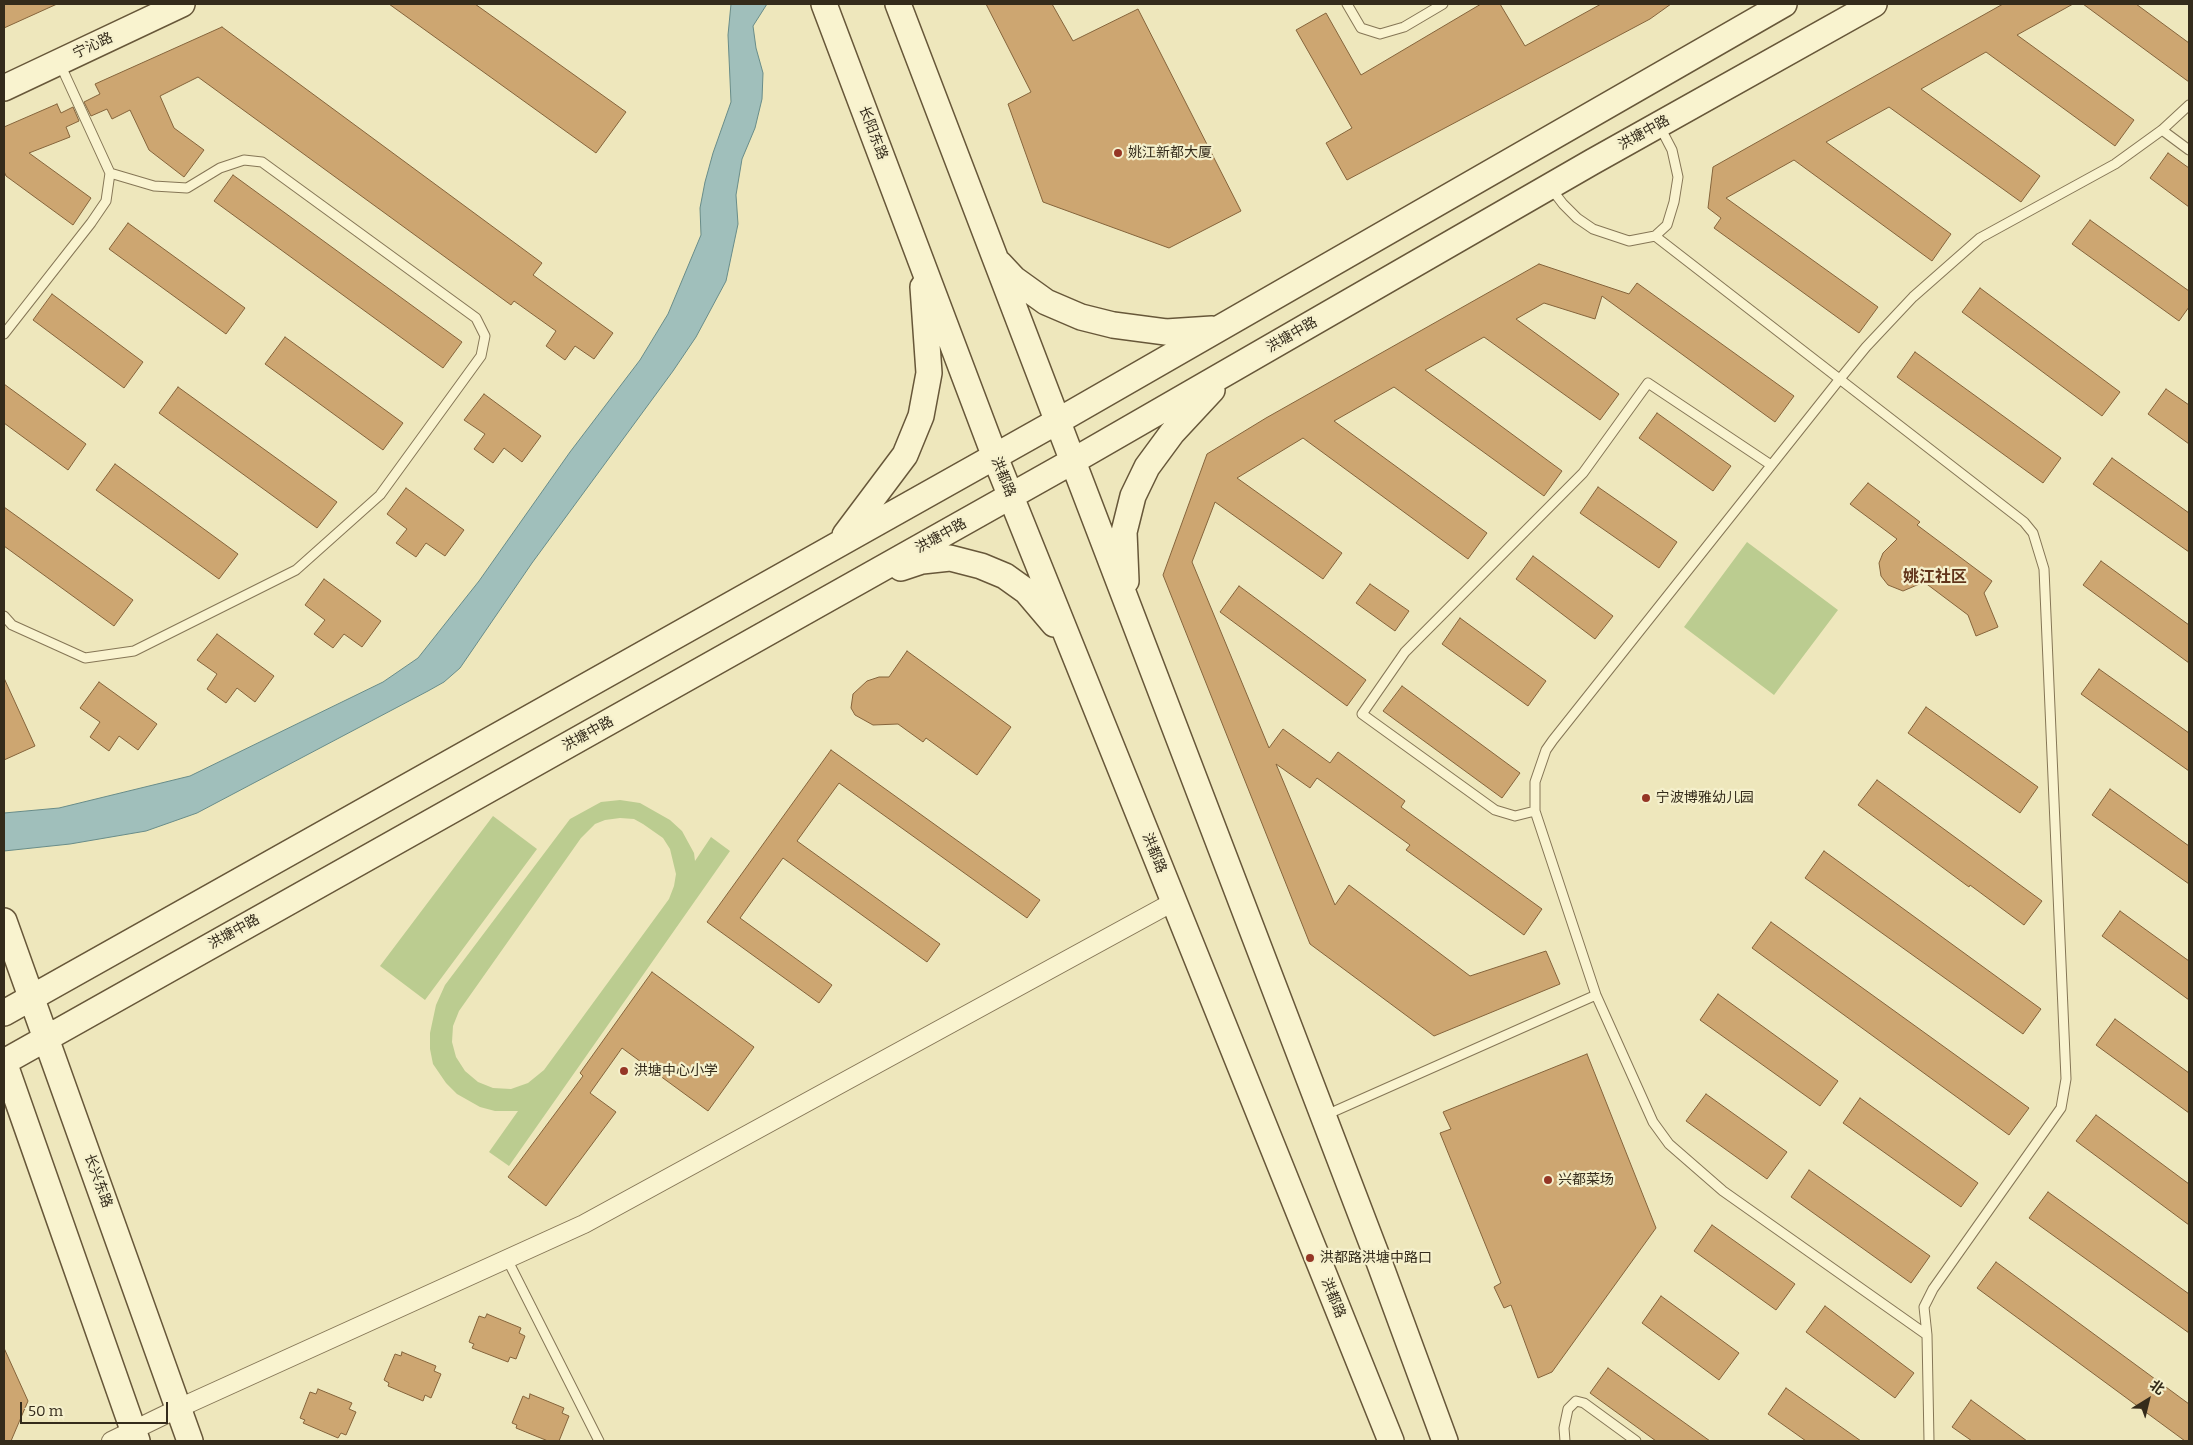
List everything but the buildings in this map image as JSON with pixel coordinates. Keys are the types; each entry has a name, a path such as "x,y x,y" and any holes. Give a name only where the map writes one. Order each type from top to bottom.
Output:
{"main road":[{"name":"宁沁路","path":"4,88 182,4"},
{"name":"长阳东路","path":"824,4 922,262"},
{"path":"898,4 1323,1116 1445,1441"},
{"path":"4,1013 1058,421 1784,4"},
{"name":"洪塘中路","path":"4,1062 861,581 1550,186 1874,4"},
{"path":"996,261 1014,279 1046,302 1081,317 1113,326 1166,332 1218,329"},
{"path":"836,546 905,455 922,416 929,373 922,262"},
{"name":"洪都路","path":"922,262 995,456 1391,1441"},
{"path":"1126,601 1124,532 1133,496 1147,467 1172,433 1233,369"},
{"path":"861,581 922,561 950,558 981,566 1005,576 1026,590 1071,646"},
{"name":"长兴东路","path":"4,921 190,1441"},
{"path":"4,1062 136,1436"}],"street":[{"path":"111,1441 136,1436 179,1408 592,1219 1174,902"}],"lane":[{"path":"1348,4 1361,28 1380,34 1404,28 1443,4"},
{"path":"4,334 91,224 106,201 110,173 59,62"},
{"path":"1927,1336 1723,1191 1669,1144 1653,1122 1596,995 1535,811 1535,782 1546,750 1839,380 1866,347 1913,298 1980,238 2115,164 2162,130 2189,105"},
{"path":"1550,186 1563,204 1577,218 1593,229 1608,236 1629,241 1655,236 1667,225 1674,202 1678,177 1672,150 1659,124"},
{"path":"2162,130 2189,150"},
{"path":"4,616 12,625 85,658 134,650 296,570 380,496 481,356 485,336 476,318 262,162 244,160 228,165 187,188 154,186 110,173"},
{"path":"1655,236 2024,522 2033,533 2044,569 2066,1079 2060,1108 1933,1289 1924,1307 1927,1336 1929,1441"},
{"path":"1535,811 1514,816 1495,810 1362,714 1406,652 1583,473 1648,383 1771,465"},
{"path":"1323,1116 1596,995"},
{"path":"507,1259 600,1441"},
{"path":"1565,1441 1564,1428 1568,1409 1576,1401 1584,1403 1636,1441"}],"green space":[{"path":"1747,542 1838,610 1774,695 1684,627"},
{"path":"620,800 640,803 670,820 682,831 694,853 695,861 711,837 730,851 509,1166 489,1152 518,1111 495,1111 480,1107 457,1094 446,1083 433,1064 430,1049 430,1033 436,1005 445,985 570,819 601,802","holes":["634,819 663,838 670,849 676,874 669,899 544,1070 528,1083 511,1089 493,1088 478,1082 465,1071 456,1057 452,1042 453,1026 459,1011 581,838 595,824 605,820"]},
{"path":"493,816 537,849 425,1000 380,966"}],"water":[{"path":"731,4 767,4 753,26 756,48 763,73 762,99 755,128 742,159 736,195 738,224 726,281 696,337 673,371 532,563 460,668 444,682 428,691 197,813 146,831 70,844 4,851 4,813 59,808 190,776 383,682 418,658 479,581 570,452 640,360 668,314 701,235 700,208 705,182 731,102 728,35"}],"place":[{"name":"姚江新都大厦","path":"1118,153"},
{"name":"宁波博雅幼儿园","path":"1646,798"},
{"name":"洪塘中心小学","path":"624,1071"},
{"name":"兴都菜场","path":"1548,1180"},
{"name":"洪都路洪塘中路口","path":"1310,1258"}],"district":[{"name":"姚江社区","path":"1935,578"}]}
